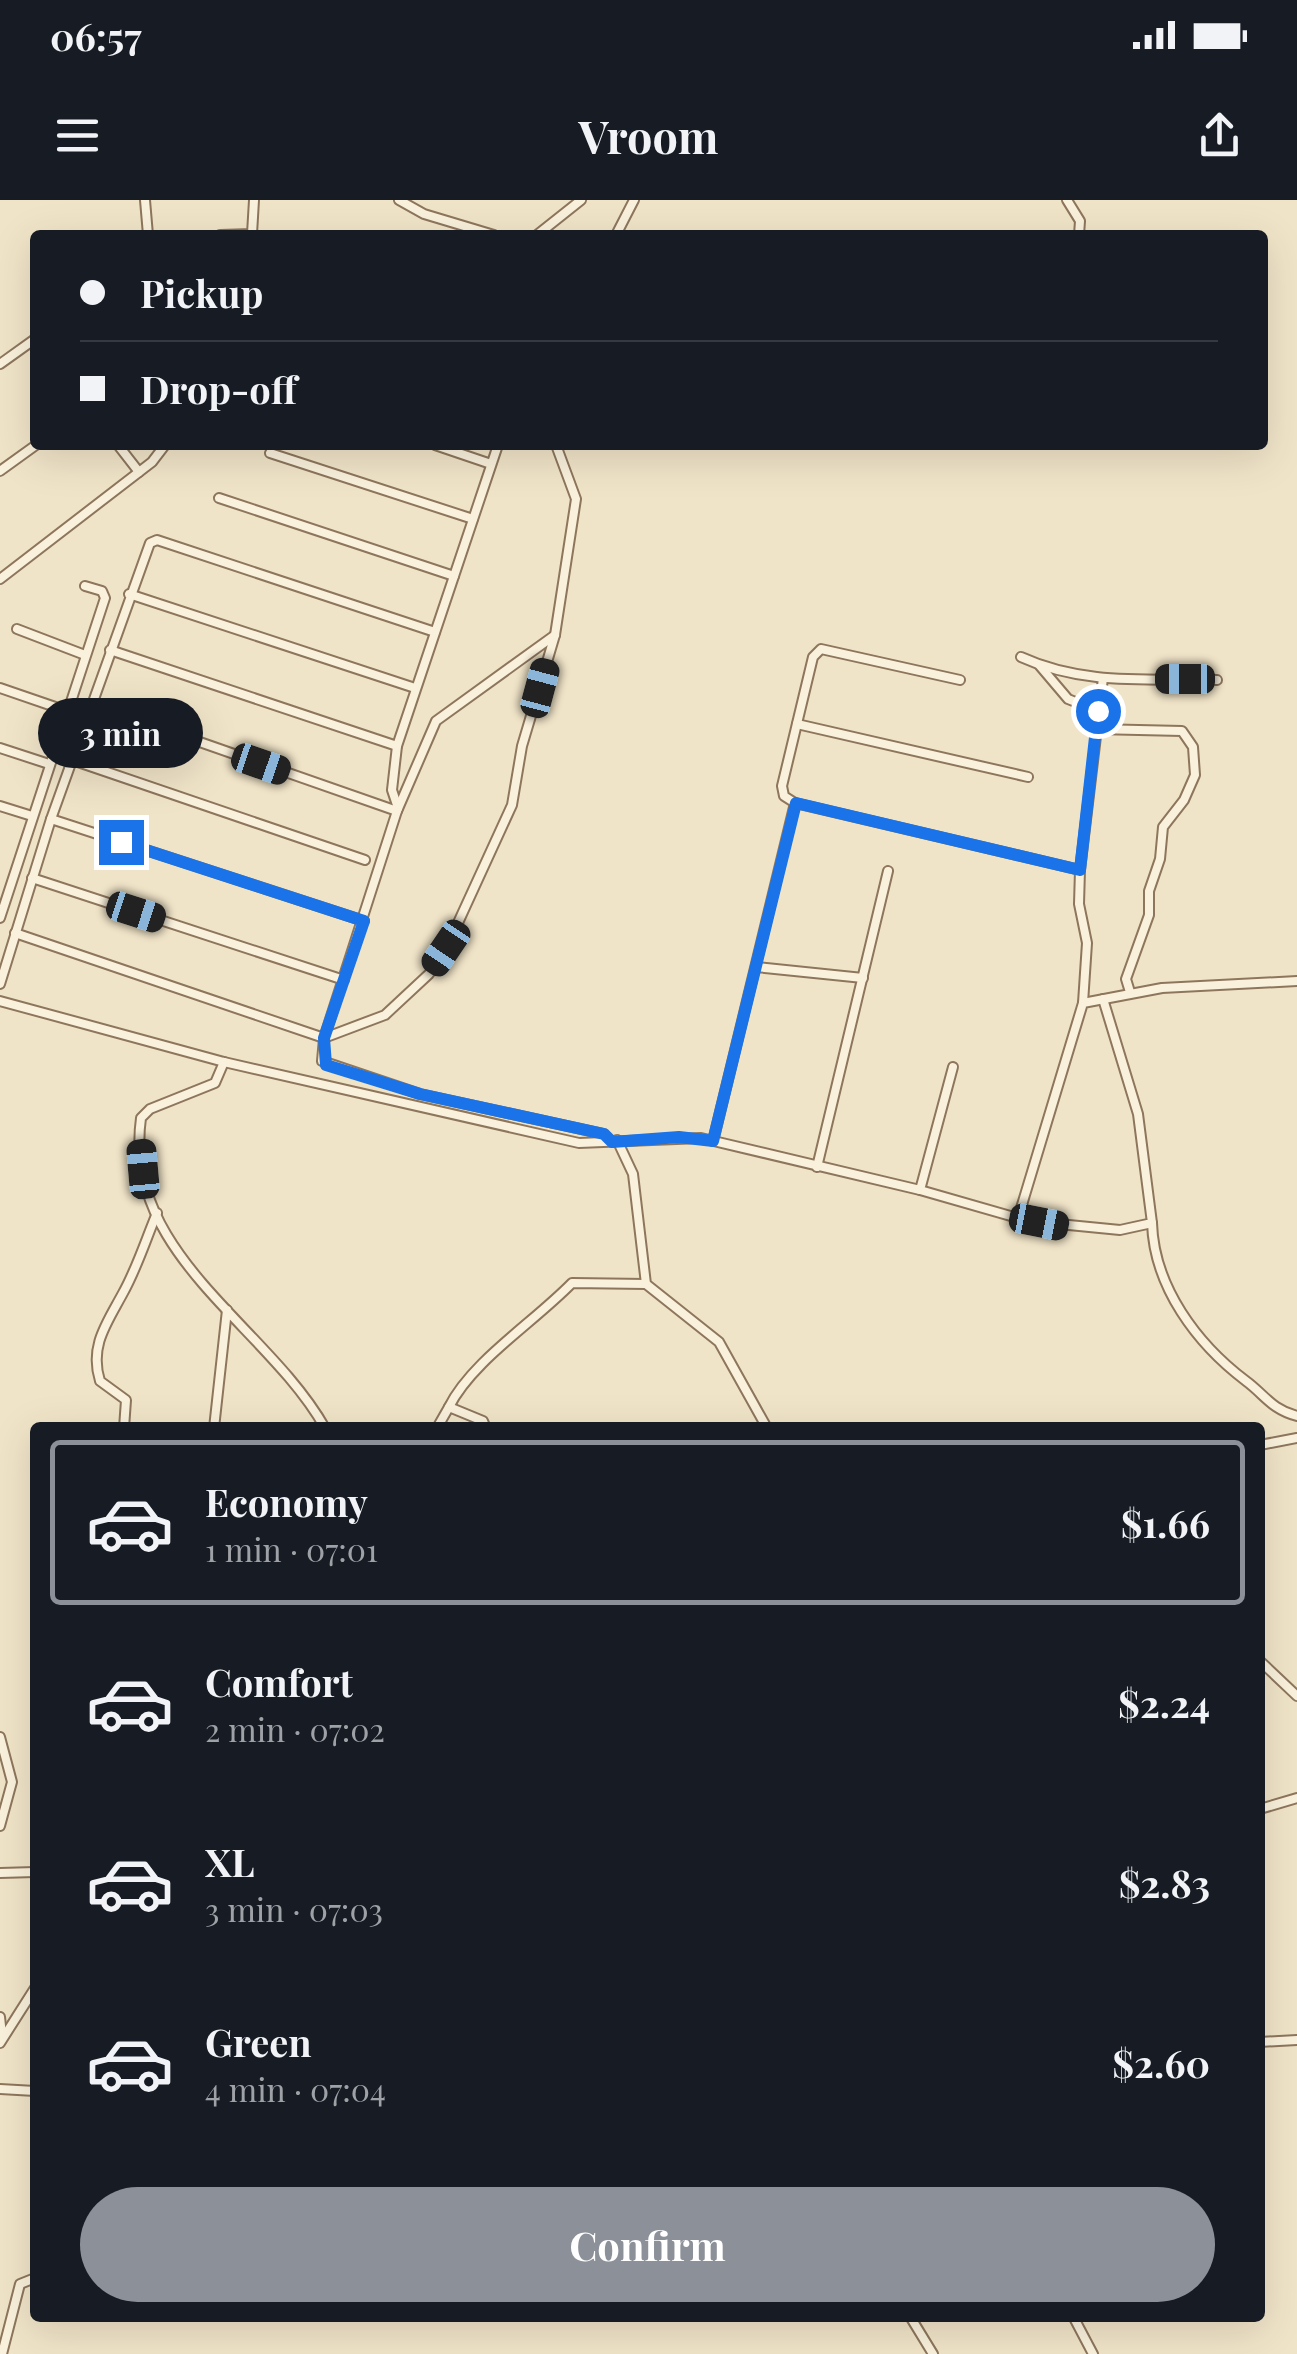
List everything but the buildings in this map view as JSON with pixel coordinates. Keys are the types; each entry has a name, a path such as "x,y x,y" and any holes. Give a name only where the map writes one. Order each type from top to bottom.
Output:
{"street":[{"path":"145,200 148,230"},
{"path":"252,230 254,200"},
{"path":"399,200 424,214 477,230"},
{"path":"543,230 581,200"},
{"path":"619,230 634,200"},
{"path":"1067,200 1080,221 1079,230"},
{"path":"0,364 30,343"},
{"path":"0,471 30,449"},
{"path":"122,450 139,472"},
{"path":"0,579 139,472 160,450"},
{"path":"450,450 491,464"},
{"path":"397,810 392,790 397,746 496,450"},
{"path":"15,933 324,1038 385,1015 429,974 446,948 508,816 522,746 555,635 576,498 558,450"},
{"path":"270,452 473,520"},
{"path":"219,498 454,576"},
{"path":"0,984 51,818 150,543 157,540 435,632"},
{"path":"0,918 105,595 85,586"},
{"path":"129,594 416,688"},
{"path":"16,629 85,654"},
{"path":"555,635 436,721 397,810 324,1038 326,1065 420,1094 604,1134 614,1141 633,1174 646,1284"},
{"path":"960,680 820,649 813,656 782,786 787,799 1080,870"},
{"path":"110,650 397,746"},
{"path":"1021,657 1040,666 1103,678 1217,680"},
{"path":"1040,666 1068,699 1098,711"},
{"path":"1018,1218 1083,1003 1086,943 1079,904 1080,870 1103,678"},
{"path":"0,688 67,712"},
{"path":"91,704 397,810"},
{"path":"797,724 1028,777"},
{"path":"1095,729 1182,731 1190,737 1195,757 1195,775 1184,800 1162,826 1160,859 1150,887 1149,915 1126,979 1130,992"},
{"path":"0,748 49,764"},
{"path":"72,760 365,860"},
{"path":"713,1141 796,803"},
{"path":"0,806 32,816"},
{"path":"51,818 364,921"},
{"path":"0,868 14,872"},
{"path":"816,1167 888,871"},
{"path":"32,878 344,980"},
{"path":"756,966 863,978"},
{"path":"1083,1003 1130,992 1297,981"},
{"path":"1103,999 1138,1114 1156,1260 1208,1351 1250,1383 1264,1401 1297,1416"},
{"path":"0,1002 224,1062 579,1143 713,1141 920,1190 1018,1218 1120,1230 1152,1224"},
{"path":"224,1062 215,1084 150,1110 140,1118 143,1169 157,1213 188,1269 301,1392 321,1422"},
{"path":"920,1190 953,1067"},
{"path":"124,1422 126,1400 100,1381 96,1350 100,1331 123,1294 157,1213"},
{"path":"440,1422 469,1376 546,1312 572,1284 646,1284 718,1342 763,1422"},
{"path":"215,1422 227,1310"},
{"path":"448,1408 482,1422"},
{"path":"1265,1444 1297,1438"},
{"path":"1265,1666 1297,1696"},
{"path":"0,1737 12,1782 0,1826"},
{"path":"1265,1808 1297,1798"},
{"path":"0,1873 30,1872"},
{"path":"1,2039 30,1996"},
{"path":"0,2017 1,2039"},
{"path":"1265,2042 1297,2040"},
{"path":"0,2088 30,2091"},
{"path":"2,2354 20,2284 30,2280"},
{"path":"913,2322 933,2354"},
{"path":"1076,2322 1092,2354"}],"route":[{"path":"121,842 364,921 324,1038 322,1060 326,1065 420,1094 604,1134 612,1142 679,1137 713,1141 796,803 1080,870 1098,711"}]}
